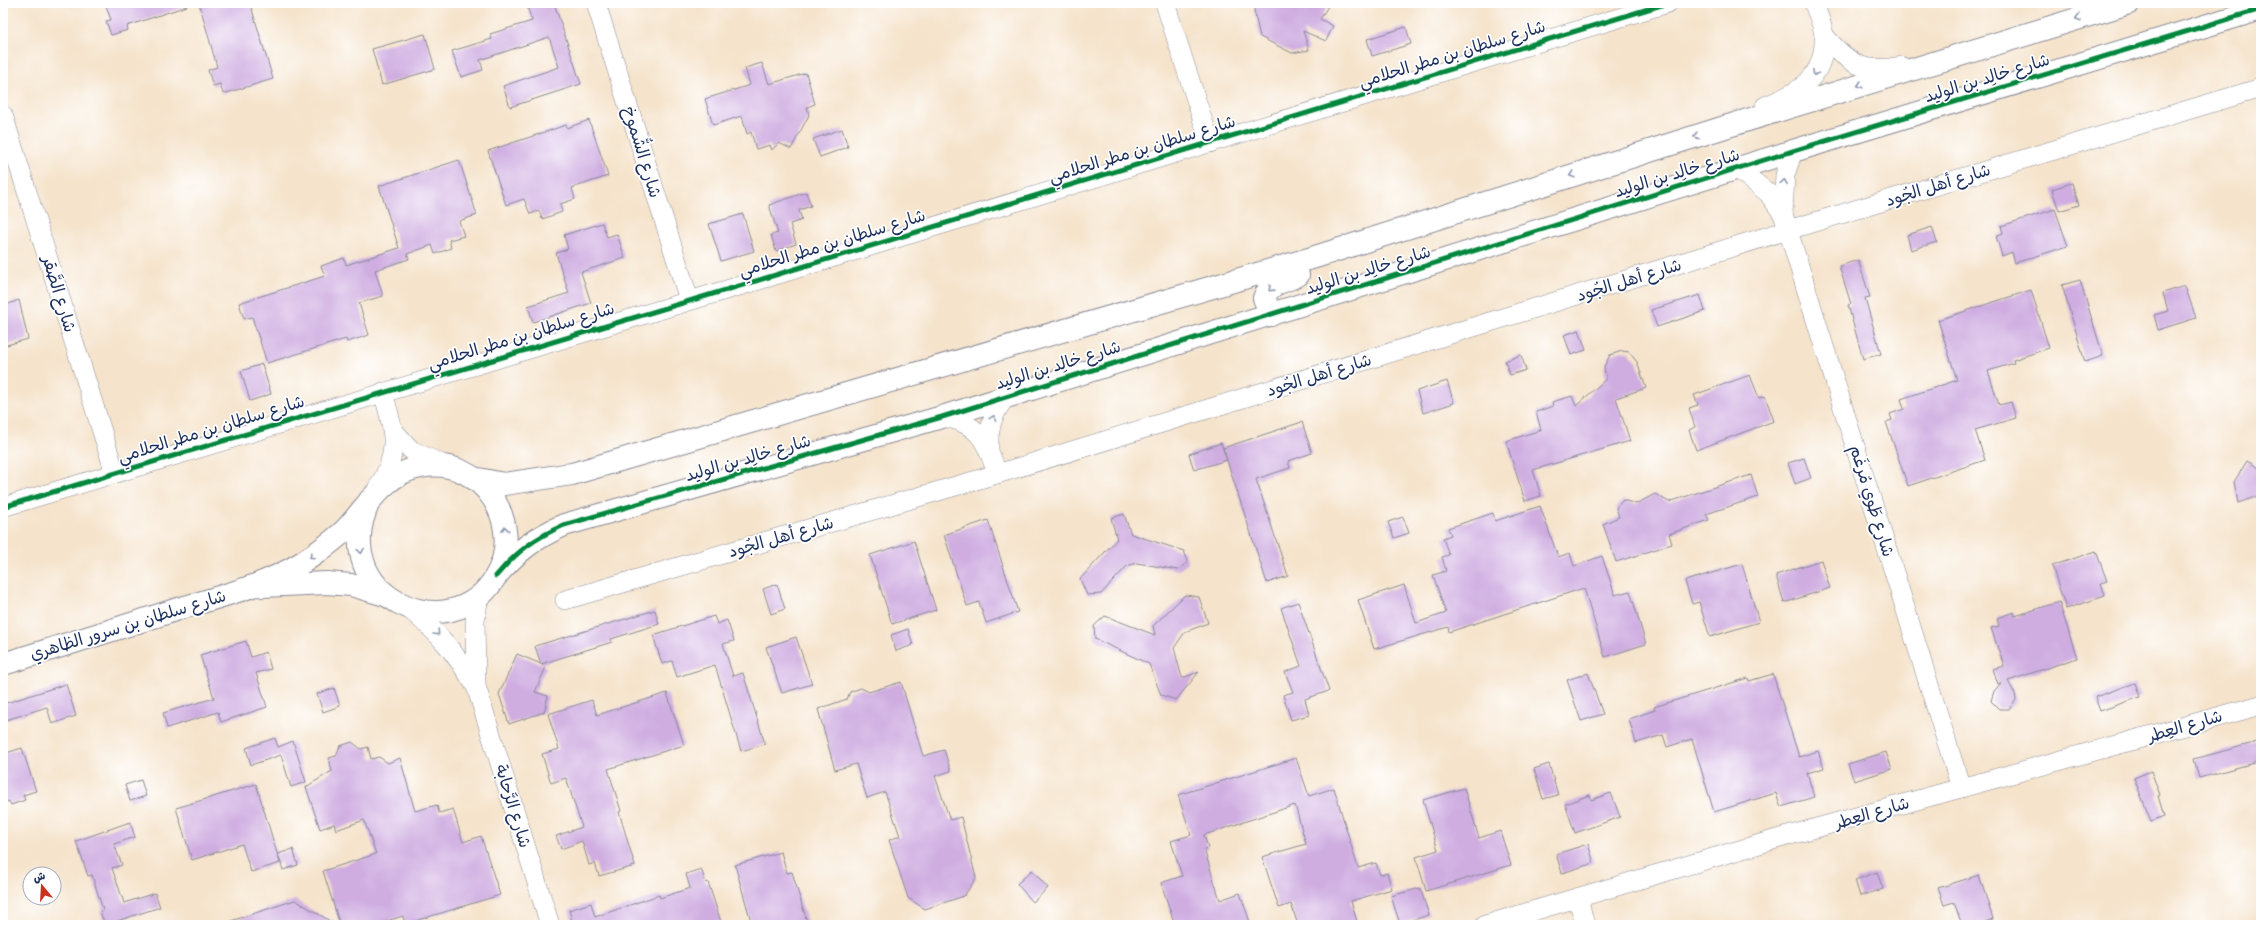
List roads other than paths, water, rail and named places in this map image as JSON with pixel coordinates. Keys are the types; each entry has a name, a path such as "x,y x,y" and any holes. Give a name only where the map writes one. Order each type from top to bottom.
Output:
{"street":[{"name":"شارع الشُّموخ","path":"596,3 688,300"},
{"path":"1165,3 1210,143"},
{"name":"شارع سلطان بن مطر الحلامي","path":"3,507 1210,143 1668,3"},
{"path":"1814,3 1824,35 1838,52 1852,63 1867,69 1881,70 1969,51"},
{"name":"شارع خالِد بن الوليد","path":"473,478 504,484 572,474 1312,258 1725,126 2129,3"},
{"name":"شارع خالِد بن الوليد","path":"479,596 521,549 540,535 564,525 942,416 1009,394 1271,315 1793,151 2261,9"},
{"path":"1725,126 1744,114 1797,92 1808,82 1813,77 1821,60 1824,35"},
{"name":"شارع أهل الجُود","path":"565,600 997,474 1786,222 2261,88"},
{"name":"شارع الصَّقر","path":"3,114 115,473"},
{"name":"شارع طَوي مُرغَم","path":"1786,222 1785,175 1793,151"},
{"name":"شارع طَوي مُرغَم","path":"1738,169 1768,193 1786,222 1961,788"},
{"path":"1271,315 1264,298 1266,291 1271,286 1298,275 1312,258"},
{"path":"383,392 394,431 393,457 390,468 372,497 364,514 360,528 362,558 375,584 386,595 408,608 426,612 445,611 463,605 479,596"},
{"path":"988,448 988,432 992,418 999,405 1009,394"},
{"path":"942,416 964,422 983,438 997,474"},
{"path":"394,431 412,450 430,461 452,468 473,478 488,490 498,505 505,522 506,541 504,553 496,576"},
{"name":"شارع سلطان بن سرور الظاهري","path":"3,664 253,586 300,564 315,554 344,531 384,484 409,470 423,466 452,468"},
{"name":"شارع سلطان بن سرور الظاهري","path":"253,586 327,583 351,585 386,595"},
{"name":"شارع الرَّحابة","path":"476,686 475,621 479,596"},
{"name":"شارع الرَّحابة","path":"408,608 433,629 455,654 476,686 550,925"},
{"name":"شارع العِطر","path":"1485,925 1961,788 2261,705"},
{"path":"1578,898 1585,925"}]}
